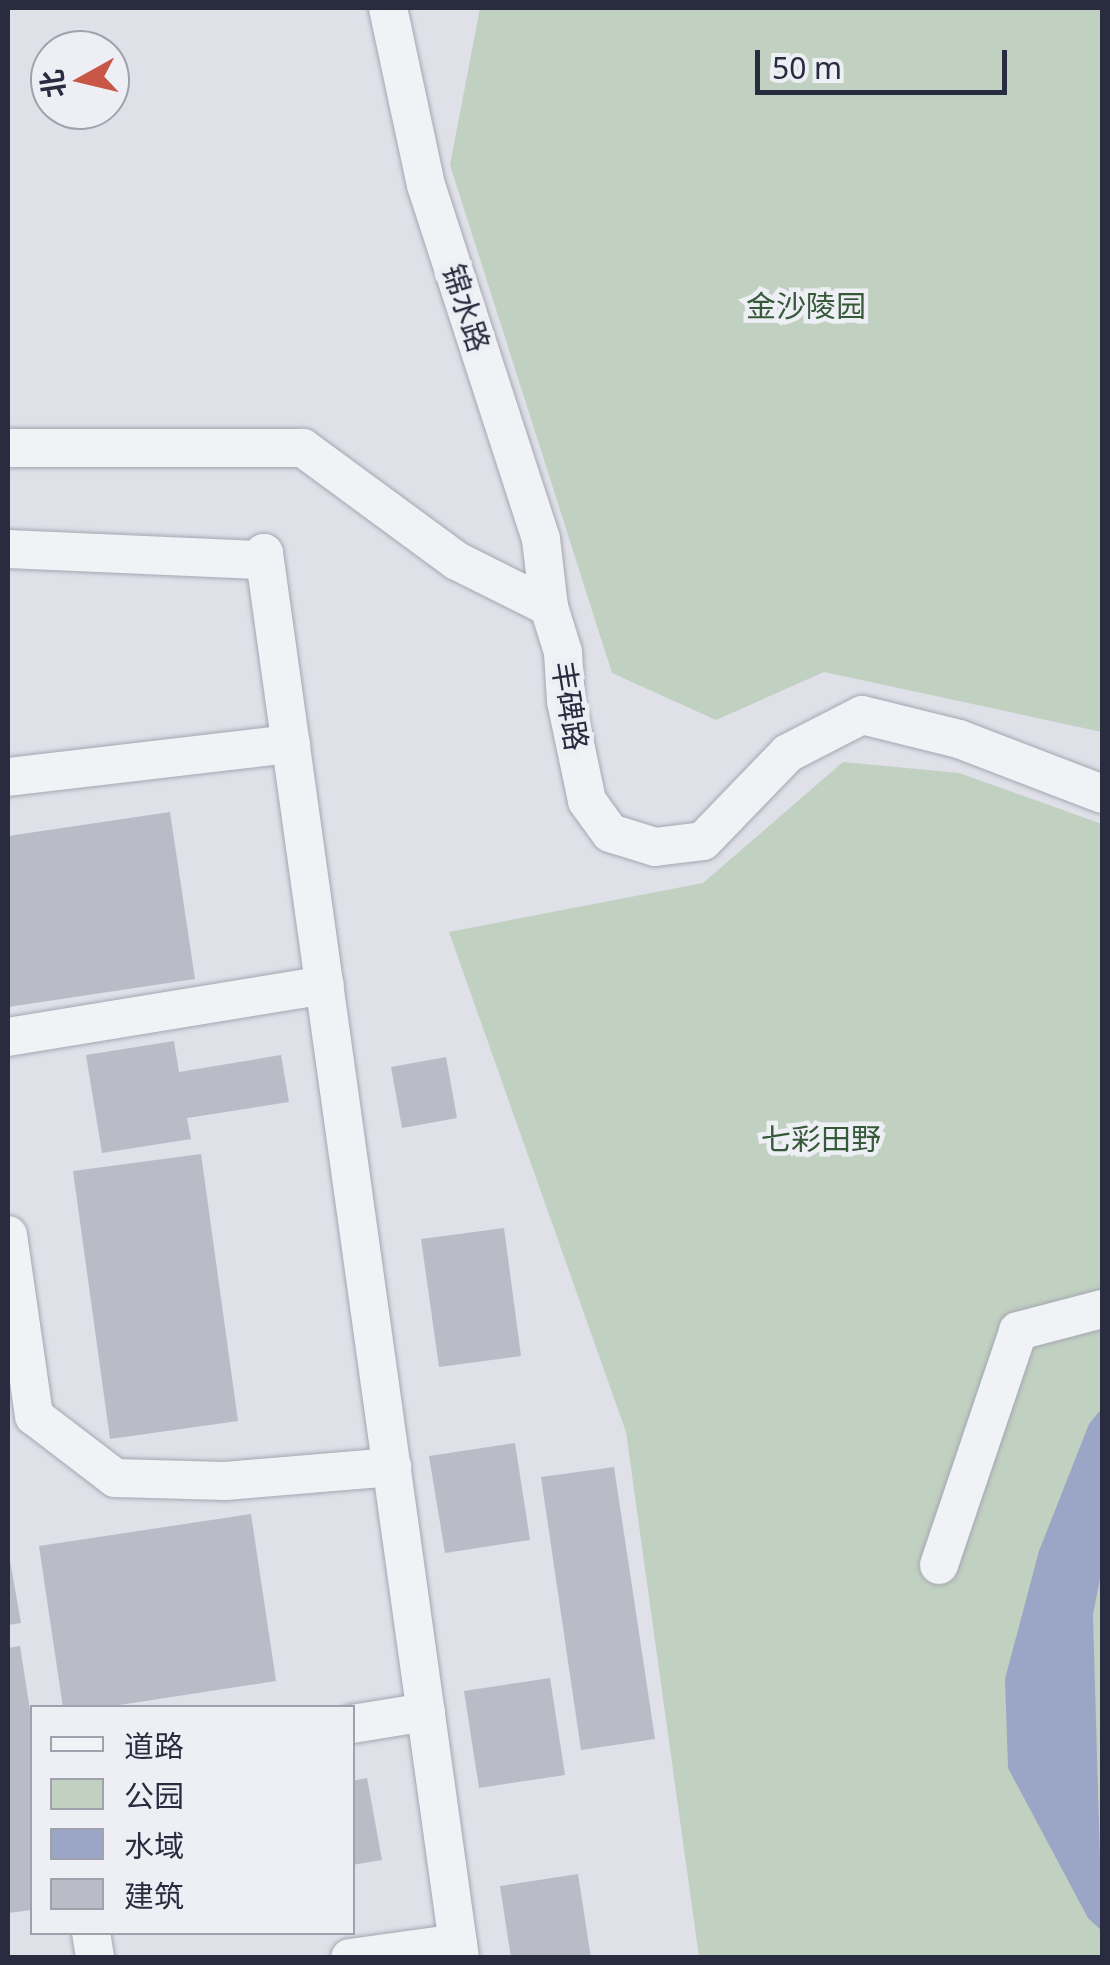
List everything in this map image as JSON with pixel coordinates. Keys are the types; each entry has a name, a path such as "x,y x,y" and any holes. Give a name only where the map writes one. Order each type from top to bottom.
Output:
{"street":[{"name":"锦水路","path":"388,8 426,185 542,539 549,607"},
{"path":"8,448 304,448 457,562 549,607"},
{"path":"8,548 264,560 264,553 459,1950 350,1958"},
{"name":"丰碑路","path":"549,607 563,652 566,702 586,800 610,834 655,847 704,841 788,753 862,716 959,740 1102,794"},
{"path":"8,777 291,744"},
{"path":"8,1036 325,985"},
{"path":"8,1235 34,1416 62,1442 115,1478 225,1481 392,1466"},
{"path":"940,1565 1018,1331 1102,1309"},
{"path":"355,1724 426,1712"}],"green space":[{"name":"金沙陵园","path":"480,8 1102,8 1102,732 824,672 716,720 612,673 450,165"},
{"name":"七彩田野","path":"843,762 959,773 1102,824 1102,1957 699,1957 626,1432 449,932 703,883"}],"water":[{"path":"1102,1408 1102,1568 1093,1615 1102,1931 1088,1918 1008,1768 1005,1679 1039,1551 1089,1424"}],"building":[{"path":"170,812 195,979 8,1007 8,836"},
{"path":"174,1041 179,1072 281,1055 289,1102 187,1118 191,1139 102,1153 86,1055"},
{"path":"446,1057 457,1118 402,1128 391,1067"},
{"path":"201,1154 238,1421 110,1439 73,1171"},
{"path":"504,1228 521,1356 439,1367 421,1239"},
{"path":"515,1443 530,1540 445,1553 429,1456"},
{"path":"614,1467 655,1739 581,1750 541,1477"},
{"path":"251,1514 276,1681 120,1705 63,1705 39,1546"},
{"path":"8,1549 21,1623 8,1625"},
{"path":"20,1646 30,1710 30,1910 8,1913 8,1648"},
{"path":"550,1678 565,1775 479,1788 464,1691"},
{"path":"367,1778 382,1860 355,1864 355,1780"},
{"path":"578,1874 591,1958 511,1958 500,1886"}]}
